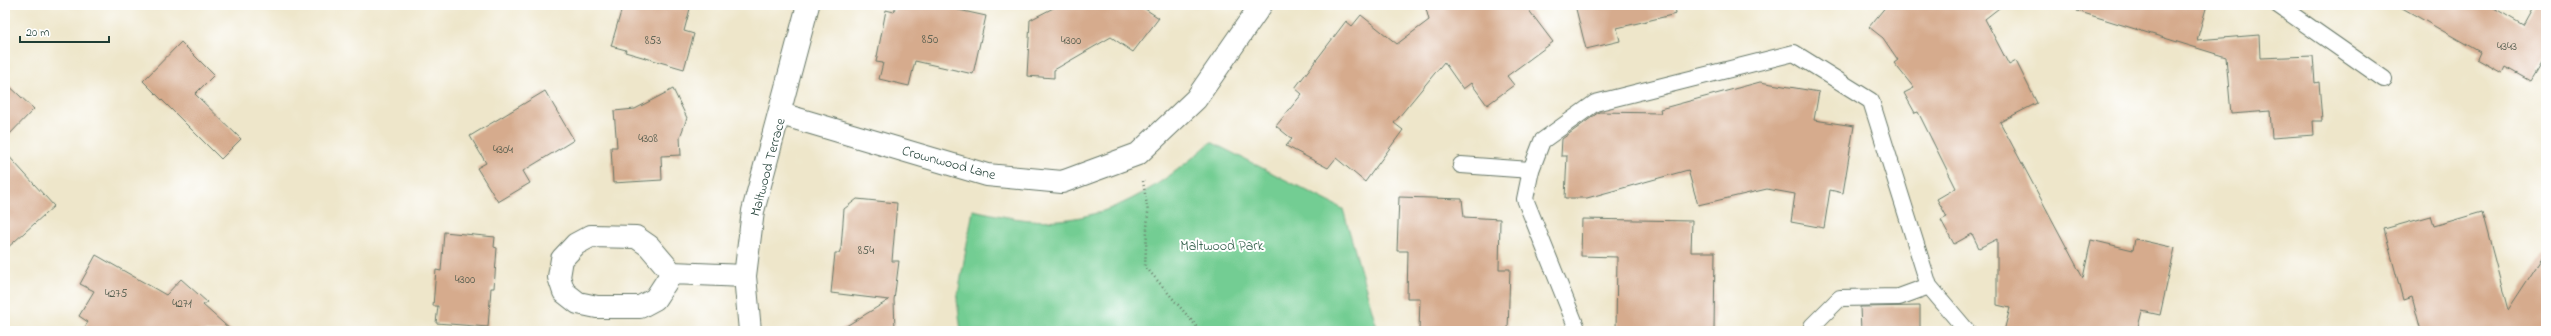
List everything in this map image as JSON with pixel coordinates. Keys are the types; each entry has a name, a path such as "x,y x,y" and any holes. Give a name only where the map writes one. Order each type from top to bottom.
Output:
{"street":[{"name":"Maltwood Terrace","path":"750,331 745,276 753,211 781,114 808,5"},
{"name":"Crownwood Lane","path":"781,114 987,175 1062,182 1138,154 1196,98 1261,5"},
{"path":"672,273 655,299 640,307 597,307 578,303 564,292 559,276 562,258 576,244 591,236 636,237 648,246 672,273 745,276"}],"lane":[{"path":"2278,5 2384,80"},
{"path":"1578,331 1525,199 1531,170 1542,141 1595,103 1794,52 1871,101 1929,286 1967,331"},
{"path":"1461,165 1531,170"},
{"path":"1811,331 1812,326 1840,298 1899,298 1929,286"}],"path":[{"path":"1138,154 1148,212 1145,266 1198,328"}],"green space":[{"name":"Maltwood Park","path":"1211,142 1343,209 1378,331 961,331 957,300 973,210 994,215 1038,221 1082,217 1102,211 1141,194 1177,170"}],"building":[{"path":"627,5 691,5 684,31 694,34 684,69 625,52 626,50 611,46 622,8 626,9"},
{"path":"896,5 936,5 986,16 973,74 915,61 909,86 879,79 883,63 876,62 886,10 894,12"},
{"path":"1059,5 1139,5 1159,18 1133,52 1111,37 1054,70 1054,78 1027,76 1030,20"},
{"path":"1425,5 1525,5 1553,42 1507,76 1514,85 1487,105 1471,83 1463,89 1444,62 1394,123 1403,130 1365,182 1336,158 1328,168 1286,146 1292,139 1276,126 1302,94 1295,88 1346,21 1352,26 1361,15 1397,44 1429,20"},
{"path":"1575,5 1675,5 1676,14 1617,28 1620,41 1586,49"},
{"path":"1887,5 2003,5 1985,19 2009,65 2016,61 2037,103 2000,122 2083,278 2091,240 2133,250 2135,239 2175,248 2160,315 2142,311 2137,331 2004,331 2010,308 1997,305 1997,239 1979,248 1972,234 1954,244 1941,220 1947,217 1937,199 1956,188 1918,112 1915,113 1904,93 1914,88 1894,63 1898,60 1883,38 1869,27"},
{"path":"2078,5 2207,5 2197,40 2259,35 2260,58 2313,56 2315,83 2319,82 2322,121 2313,121 2314,135 2272,138 2270,111 2231,114 2226,57 2077,11"},
{"path":"2397,5 2489,5 2523,25 2534,5 2546,5 2546,54 2530,81 2505,67 2502,73 2477,59 2480,52"},
{"path":"181,42 214,75 195,94 241,139 221,159 143,81"},
{"path":"5,82 34,109 5,139"},
{"path":"1760,82 1819,92 1814,120 1854,126 1843,193 1830,190 1824,228 1791,222 1795,194 1767,189 1698,205 1688,170 1587,198 1565,198 1567,156 1561,156 1562,139 1599,112 1661,113 1660,109"},
{"path":"673,89 687,118 680,137 681,155 661,156 662,180 613,183 611,147 617,147 614,111 635,109"},
{"path":"545,91 574,140 523,171 530,183 498,202 477,168 486,163 470,136"},
{"path":"5,152 54,206 5,250"},
{"path":"1399,197 1462,199 1464,217 1500,219 1499,269 1510,269 1508,331 1419,331 1420,298 1407,298 1408,251 1397,251"},
{"path":"857,199 897,203 892,261 899,261 894,300 895,331 838,331 889,300 831,293 835,253 839,253 841,248 844,209"},
{"path":"2482,212 2508,310 2546,252 2546,331 2421,331 2412,297 2403,300 2384,229 2431,216 2434,226"},
{"path":"1582,219 1692,221 1691,252 1715,252 1714,331 1616,331 1617,257 1581,256"},
{"path":"444,232 495,237 494,247 497,248 494,288 491,288 488,327 436,323 438,306 433,306 436,270 441,271"},
{"path":"96,255 166,295 181,279 207,302 203,305 232,331 82,331 88,322 79,316 94,291 80,284"},
{"path":"1920,306 1920,331 1861,331 1860,307"}]}
